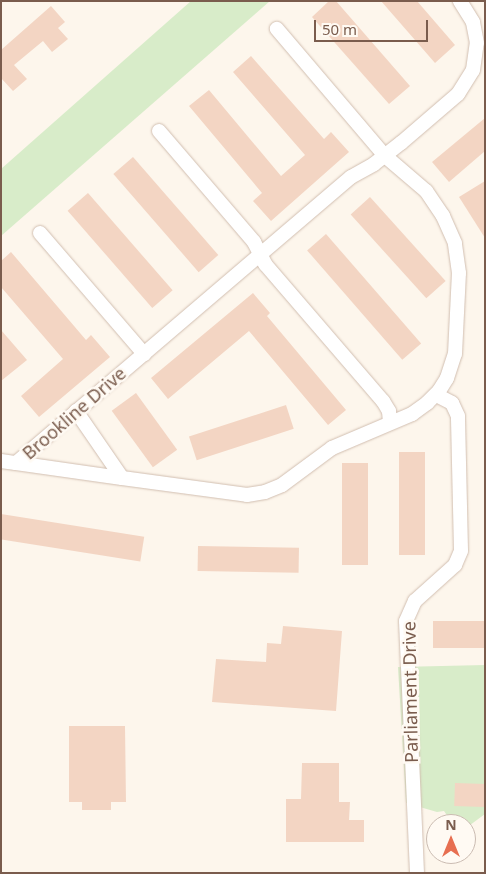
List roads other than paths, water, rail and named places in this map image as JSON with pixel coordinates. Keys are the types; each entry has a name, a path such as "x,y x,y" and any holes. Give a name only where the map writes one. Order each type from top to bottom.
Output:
{"street":[{"name":"Brookline Drive","path":"1,461 16,463 351,177 385,156 458,94 470,77 476,56 476,36 470,15 460,1"},
{"path":"16,463 240,495 265,492 287,482 332,448 412,414 436,395 450,373 455,354 460,281 455,243 443,216 426,191 385,156 277,29"},
{"path":"159,131 254,242 265,264 383,401 388,409 390,422"},
{"path":"40,233 144,354"},
{"name":"Parliament Drive","path":"417,873 406,621 415,601 455,565 461,551 458,416 452,403 436,395"},
{"path":"76,411 122,478"}]}
